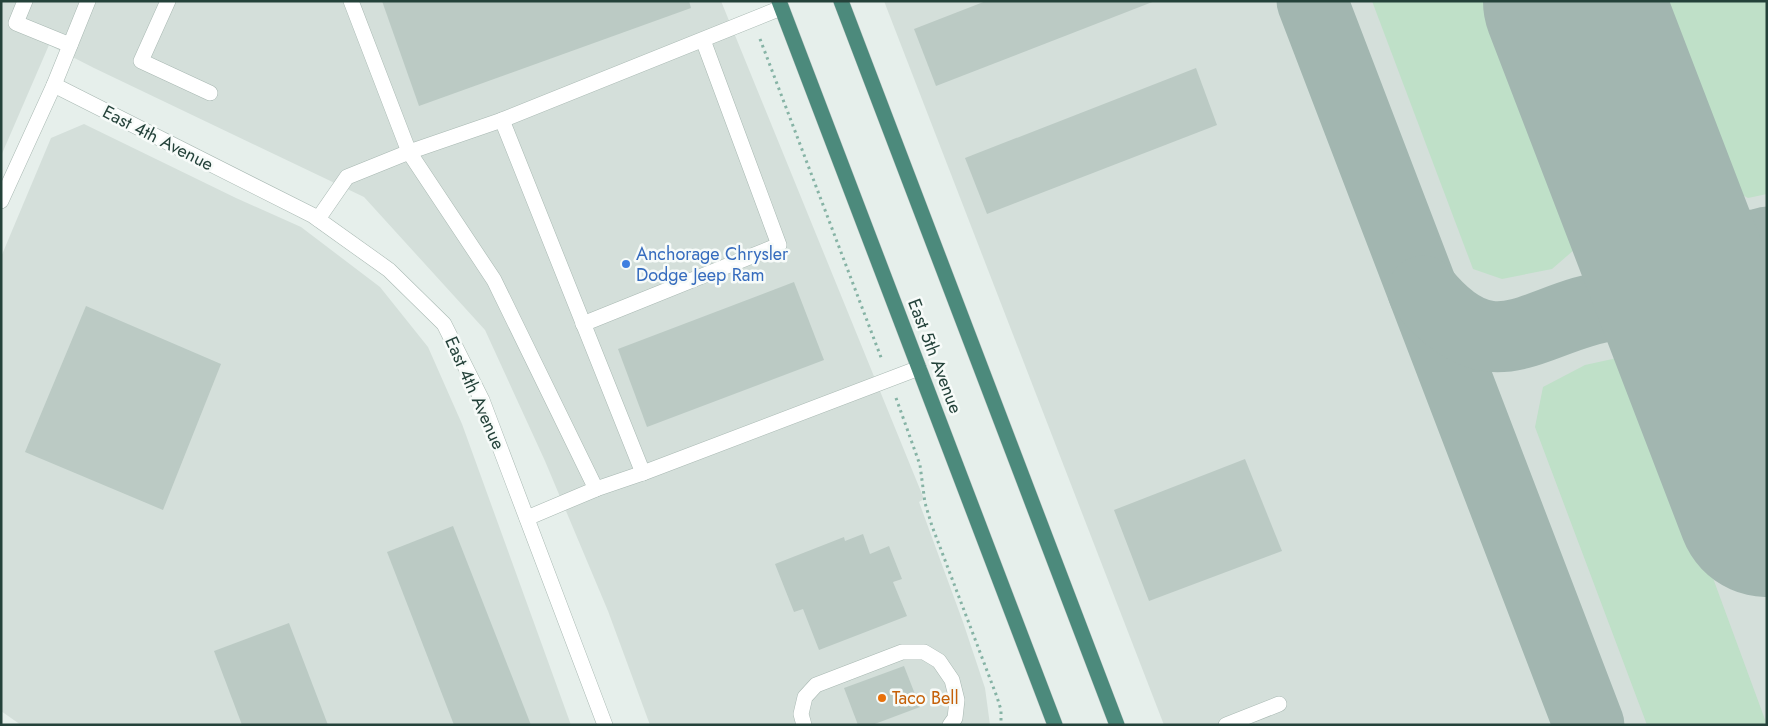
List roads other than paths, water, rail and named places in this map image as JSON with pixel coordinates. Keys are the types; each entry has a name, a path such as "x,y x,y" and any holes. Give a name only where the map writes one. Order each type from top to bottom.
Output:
{"highway":[{"path":"841,1 1118,725"},
{"name":"East 5th Avenue","path":"780,5 1055,725"}],"street":[{"path":"25,1 16,23 70,45"},
{"path":"1,201 54,85 88,1"},
{"path":"168,1 141,62 210,93"},
{"path":"352,1 409,152 494,280 596,489"},
{"path":"318,219 346,177 409,152 502,120 703,40 780,5"},
{"path":"582,324 779,245 703,40"},
{"name":"East 4th Avenue","path":"54,85 318,219 389,270 444,324 482,400 605,725"},
{"path":"502,120 642,473"},
{"path":"527,518 596,489 919,368"},
{"path":"804,725 801,714 805,697 816,685 902,652 924,652 939,661 952,680 957,700 955,718 950,725"},
{"path":"1226,725 1278,704"}],"place":[{"name":"Anchorage Chrysler Dodge Jeep Ram","path":"626,264"},
{"name":"Taco Bell","path":"882,698"}]}
